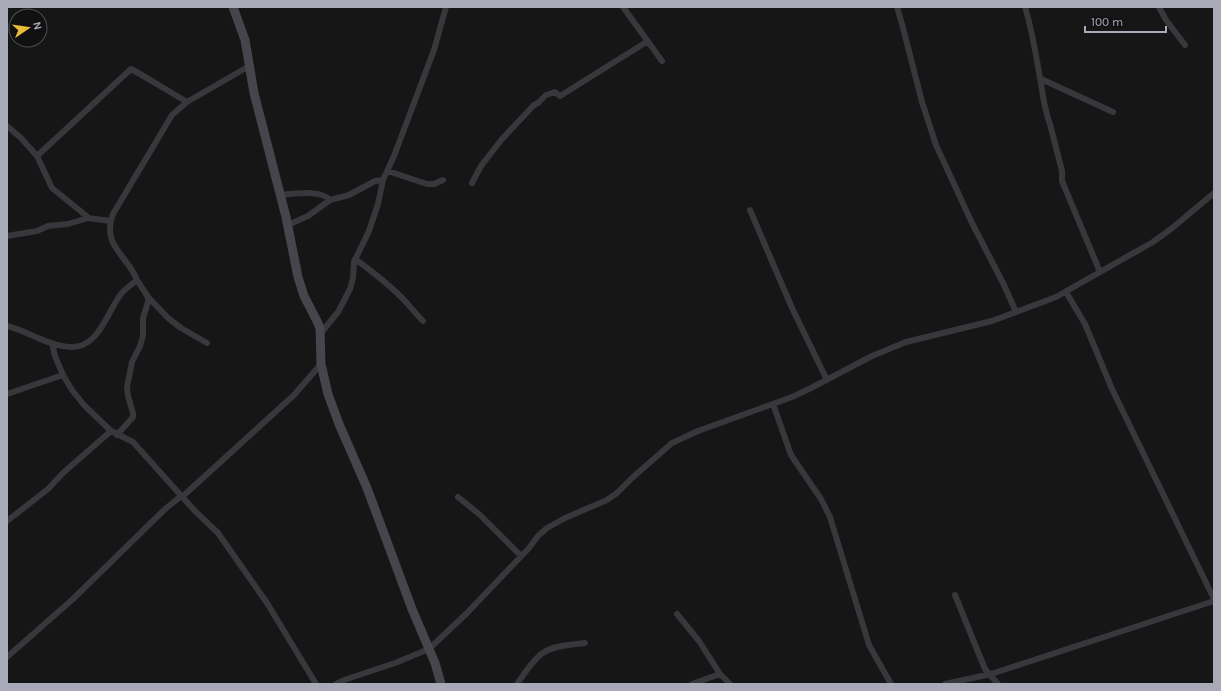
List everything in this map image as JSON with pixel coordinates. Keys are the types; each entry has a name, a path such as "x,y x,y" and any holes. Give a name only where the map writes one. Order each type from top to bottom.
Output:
{"street":[{"path":"233,7 245,40 254,93 288,225 298,277 304,296 317,321 321,333 321,364 328,394 412,609 435,663 441,684"},
{"path":"321,333 338,312 352,284 355,259 369,230 378,204 383,180 397,149 434,50 446,7"},
{"path":"623,7 662,61"},
{"path":"897,7 922,102 936,145 972,223 1004,285 1016,312"},
{"path":"1025,7 1030,24 1045,109 1062,171 1062,181 1100,272"},
{"path":"1159,7 1166,20 1185,45"},
{"path":"472,183 481,166 502,139 534,105 546,95 555,92 560,96 648,41"},
{"path":"207,343 181,328 168,318 148,297 111,240 109,231 110,221 172,115 187,102 250,65"},
{"path":"37,156 131,69 187,102"},
{"path":"1040,79 1113,112"},
{"path":"7,126 21,138 37,156 52,188 89,218"},
{"path":"388,171 427,184 434,184 443,180"},
{"path":"288,225 308,216 330,200 349,195 375,181 383,180"},
{"path":"336,684 429,649 467,613 547,528 565,518 607,500 617,493 672,443 773,404 827,380 872,356 906,342 992,321 1051,300 1153,242 1214,192"},
{"path":"280,194 312,193 328,197 330,200"},
{"path":"750,210 792,308 827,380"},
{"path":"7,236 37,230 48,226 68,224 89,218 110,221"},
{"path":"355,259 375,272 423,321"},
{"path":"7,326 20,329 52,343 71,347 86,344 102,326 121,295 137,280"},
{"path":"945,684 991,674 1214,600 1112,389 1085,324 1066,292"},
{"path":"117,435 133,417 127,387 132,362 140,346 148,297"},
{"path":"52,343 55,356 63,375 72,390 84,405 111,431 133,442 194,510 223,539 270,609 316,684"},
{"path":"7,657 73,599 158,515 182,496 294,395 321,364"},
{"path":"7,394 63,375"},
{"path":"773,404 791,455 821,499 830,517 869,645 891,684"},
{"path":"7,521 48,489 64,472 111,431"},
{"path":"458,497 479,514 521,556"},
{"path":"955,595 985,669 991,674 998,684"},
{"path":"677,614 699,641 720,674 730,684"},
{"path":"517,684 534,661 546,652 564,646 585,643"},
{"path":"692,684 720,674"}]}
